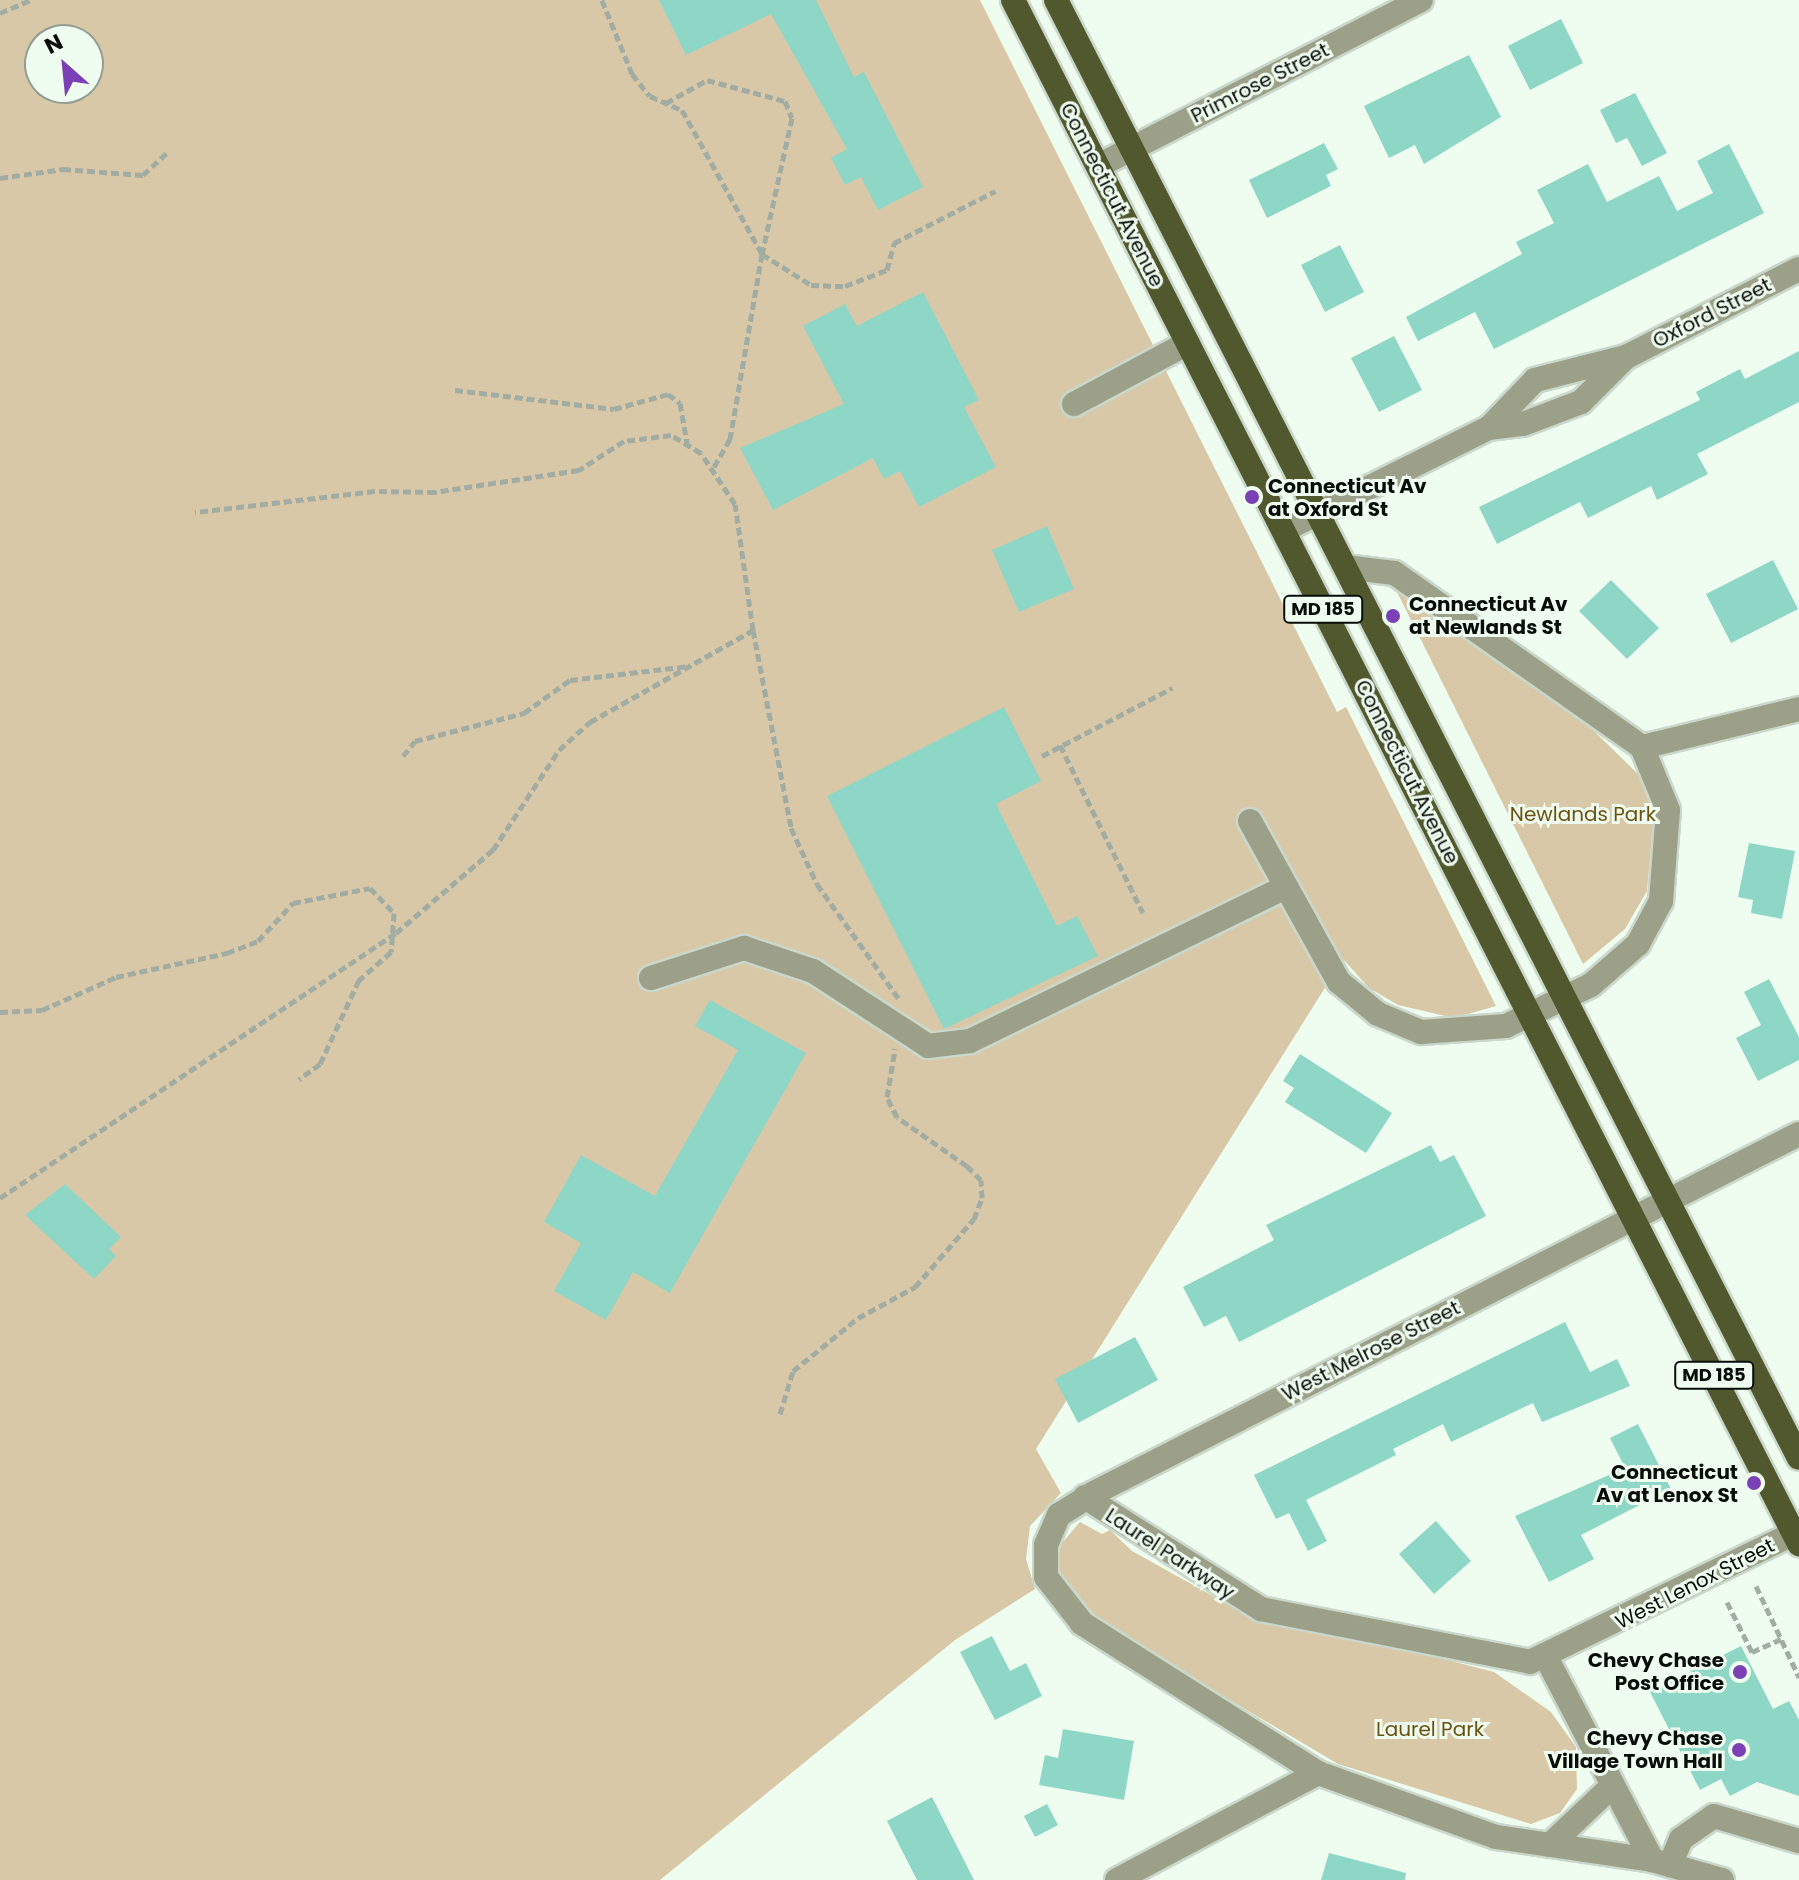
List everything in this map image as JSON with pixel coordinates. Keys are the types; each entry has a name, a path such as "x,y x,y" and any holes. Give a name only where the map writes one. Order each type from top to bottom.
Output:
{"main road":[{"name":"Connecticut Avenue","path":"1013,0 1797,1536"},
{"name":"Connecticut Avenue","path":"1056,0 1318,513 1559,1001 1662,1203 1799,1458"}],"street":[{"name":"Primrose Street","path":"1098,166 1421,0"},
{"name":"Oxford Street","path":"1489,428 1535,380 1626,357 1799,269"},
{"path":"1074,404 1188,343"},
{"name":"Oxford Street","path":"1284,530 1489,428 1523,424 1581,402 1626,357"},
{"path":"1250,821 1284,888 1339,982 1378,1014 1421,1032 1472,1033 1530,1015 1559,1001 1621,965 1661,901 1668,810 1642,747 1394,573 1345,567"},
{"path":"1642,747 1799,709"},
{"path":"651,978 744,948 813,971 928,1046 970,1041 1284,888"},
{"name":"West Melrose Street","path":"1085,1497 1799,1134"},
{"name":"Laurel Parkway","path":"1547,1659 1515,1661 1261,1609 1085,1497 1048,1531 1044,1563 1054,1592 1082,1623 1174,1687 1318,1773 1496,1837 1661,1863 1722,1880"},
{"name":"West Lenox Street","path":"1547,1659 1797,1536"},
{"path":"1547,1659 1611,1787 1661,1863 1681,1839 1714,1816 1799,1841"},
{"path":"1117,1880 1318,1773"},
{"path":"1550,1845 1611,1787"}],"path":[{"path":"0,13 31,0"},
{"path":"602,0 632,74 666,103 682,110 762,254 811,285 845,286 887,270 894,243 995,191"},
{"path":"666,103 707,80 785,101 792,118 762,254 730,439 713,469"},
{"path":"0,178 63,169 143,175 169,151"},
{"path":"455,390 614,409 668,394 680,403 687,442"},
{"path":"195,512 375,491 435,492 579,470 650,433 687,442 713,469 735,504 753,630 791,828 817,884 899,995 899,1029 887,1097 897,1117 981,1180 982,1198 974,1219 915,1287 858,1318 793,1371 780,1414"},
{"path":"0,1198 396,933 493,850 559,750 590,722 753,630"},
{"path":"403,756 415,741 524,713 570,680 690,666"},
{"path":"1042,756 1172,688"},
{"path":"1060,745 1143,913"},
{"path":"0,1012 42,1010 116,977 227,953 258,941 307,898 370,888 388,899 396,933 391,952 359,980 320,1064 299,1079"},
{"path":"1756,1586 1799,1677"},
{"path":"1727,1602 1752,1652 1781,1639"}],"green space":[{"path":"0,0 980,0 1337,712 1346,707 1496,1006 1454,1018 1398,1005 1369,988 1343,959 1036,1449 1061,1493 1030,1526 1026,1559 1035,1589 955,1640 660,1880 0,1880"},
{"name":"Newlands Park","path":"1396,590 1592,729 1639,775 1654,816 1647,891 1625,929 1583,964"},
{"name":"Laurel Park","path":"1080,1522 1102,1534 1110,1530 1132,1551 1263,1624 1370,1640 1494,1672 1551,1712 1576,1747 1577,1789 1560,1813 1531,1824 1338,1764 1084,1614 1049,1558"}],"building":[{"path":"659,0 816,0 854,77 864,72 923,187 878,210 861,177 845,185 831,158 847,149 771,14 686,55"},
{"path":"1561,19 1583,63 1530,90 1508,46"},
{"path":"1469,55 1501,117 1424,164 1415,145 1389,158 1364,106"},
{"path":"1635,93 1667,153 1642,166 1627,138 1616,143 1600,110"},
{"path":"1324,143 1338,169 1326,175 1331,186 1267,218 1249,180"},
{"path":"1729,144 1764,213 1494,349 1475,312 1418,341 1406,317 1522,254 1516,242 1554,223 1537,190 1588,164 1607,202 1659,176 1677,211 1713,193 1697,161"},
{"path":"1340,245 1364,292 1325,312 1301,265"},
{"path":"923,292 979,400 964,407 996,467 919,507 900,471 884,479 873,458 773,510 740,448 844,404 803,326 845,304 857,326"},
{"path":"1394,336 1422,390 1379,412 1351,358"},
{"path":"1799,351 1799,402 1697,454 1708,474 1657,500 1651,486 1588,518 1580,502 1497,544 1479,507 1700,400 1696,392 1740,369 1745,379"},
{"path":"1047,526 1074,589 1019,612 992,550"},
{"path":"1773,560 1798,609 1731,643 1706,594"},
{"path":"1611,580 1659,628 1627,659 1579,611"},
{"path":"1004,707 1041,781 996,804 1057,926 1077,916 1098,956 944,1029 827,796"},
{"path":"1749,843 1795,851 1782,919 1751,913 1753,900 1738,897"},
{"path":"1769,979 1799,1037 1799,1060 1758,1081 1736,1038 1761,1025 1744,992"},
{"path":"710,1000 806,1053 670,1293 633,1272 606,1320 554,1291 581,1243 544,1222 581,1155 655,1196 738,1050 695,1026"},
{"path":"1300,1054 1392,1113 1366,1153 1285,1102 1294,1088 1283,1081"},
{"path":"1431,1145 1440,1162 1454,1155 1486,1216 1239,1342 1226,1316 1204,1327 1183,1287 1274,1240 1266,1225"},
{"path":"65,1184 121,1237 109,1249 116,1256 94,1279 25,1215"},
{"path":"1565,1322 1590,1372 1617,1359 1630,1386 1542,1422 1533,1403 1451,1442 1443,1424 1393,1449 1396,1455 1306,1500 1327,1541 1308,1551 1289,1513 1276,1519 1254,1475"},
{"path":"1135,1337 1158,1380 1078,1423 1055,1379"},
{"path":"1638,1424 1671,1489 1581,1535 1594,1559 1549,1582 1515,1516 1625,1468 1610,1438"},
{"path":"1436,1521 1471,1561 1434,1594 1399,1554"},
{"path":"992,1636 1010,1671 1026,1663 1042,1696 995,1720 960,1652"},
{"name":"Chevy Chase Village Town Hall","path":"1741,1646 1773,1709 1789,1701 1799,1720 1799,1796 1757,1782 1730,1796 1721,1779 1700,1790 1650,1692"},
{"path":"1063,1729 1134,1741 1124,1800 1039,1785 1045,1755 1058,1758"},
{"path":"932,1797 974,1880 917,1880 887,1821"},
{"path":"1047,1804 1058,1825 1035,1837 1024,1816"},
{"path":"1329,1853 1406,1873 1405,1880 1321,1880"}],"place":[{"name":"Connecticut Av at Oxford St","path":"1252,497"},
{"name":"Connecticut Av at Newlands St","path":"1393,616"},
{"name":"Connecticut Av at Lenox St","path":"1754,1483"},
{"name":"Chevy Chase Post Office","path":"1740,1672"},
{"name":"Chevy Chase Village Town Hall","path":"1739,1750"}]}
